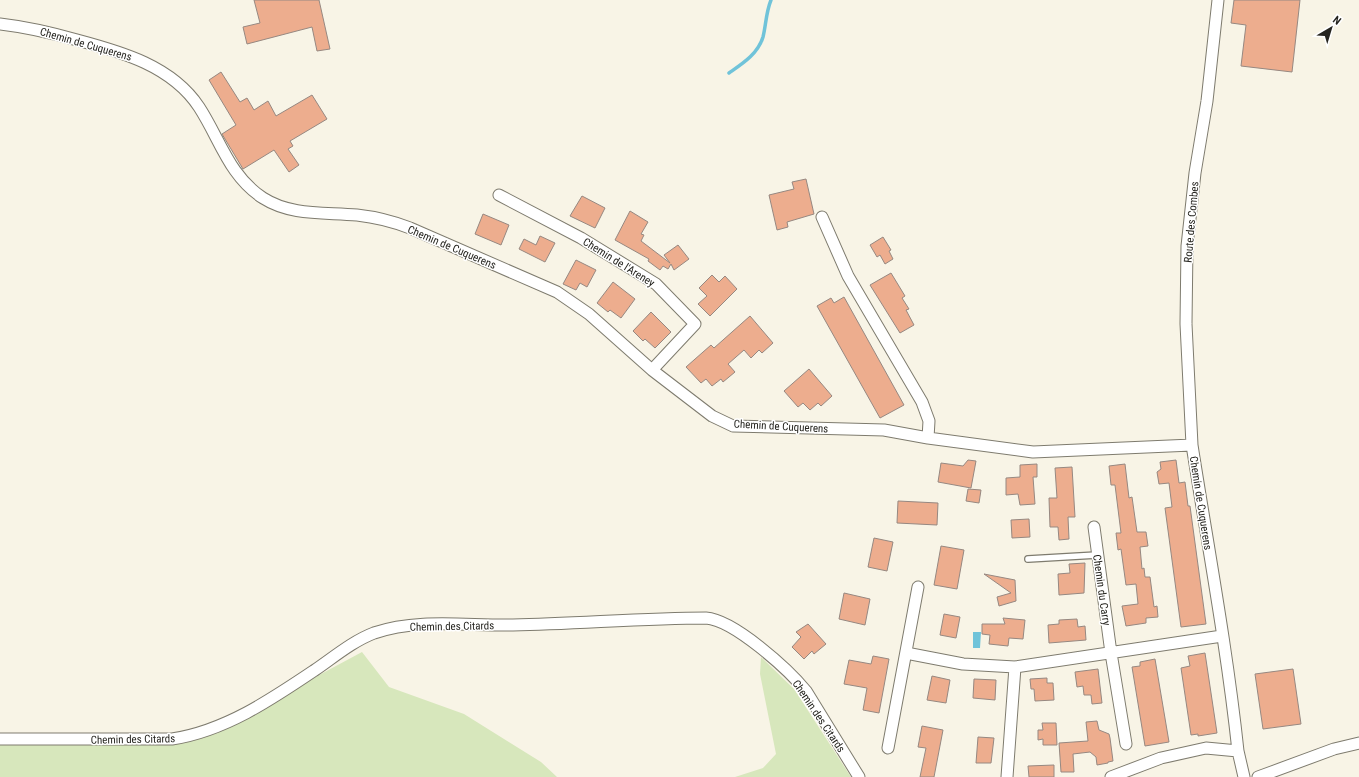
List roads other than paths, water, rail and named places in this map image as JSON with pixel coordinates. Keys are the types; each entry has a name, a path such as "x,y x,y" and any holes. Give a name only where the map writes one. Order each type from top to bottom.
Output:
{"street":[{"name":"Route des Combes","path":"1192,445 1186,324 1187,246 1195,173 1208,101 1218,0"},
{"name":"Chemin de Cuquerens","path":"0,24 36,29 97,46 131,57 154,68 185,89 205,117 234,172 242,182 262,198 278,205 296,210 358,215 386,220 410,228 556,292 589,314 652,370 712,416 733,426 884,430 928,438 1033,452 1192,445 1229,672 1238,751"},
{"name":"Chemin de l'Areney","path":"498,195 581,238 656,284 695,324 652,370"},
{"path":"822,217 848,276 922,402 929,421 928,438"},
{"name":"Chemin du Carry","path":"1094,527 1111,653 1126,744"},
{"path":"888,748 918,587"},
{"name":"Chemin des Citards","path":"0,739 172,739 199,734 228,722 273,697 352,645 382,631 430,625 512,625 706,618 720,620 737,631 796,679 806,692 859,777"},
{"path":"906,653 963,664 1015,667 1222,636"},
{"path":"1007,777 1015,667"},
{"path":"1258,777 1334,749 1359,743"},
{"path":"1111,777 1161,758 1206,748 1238,751 1244,777"}],"lane":[{"path":"1028,559 1098,554"}],"water":[{"path":"973,632 981,632 980,648 973,648"}],"waterway":[{"path":"729,73 749,58 761,43 771,0"}]}
